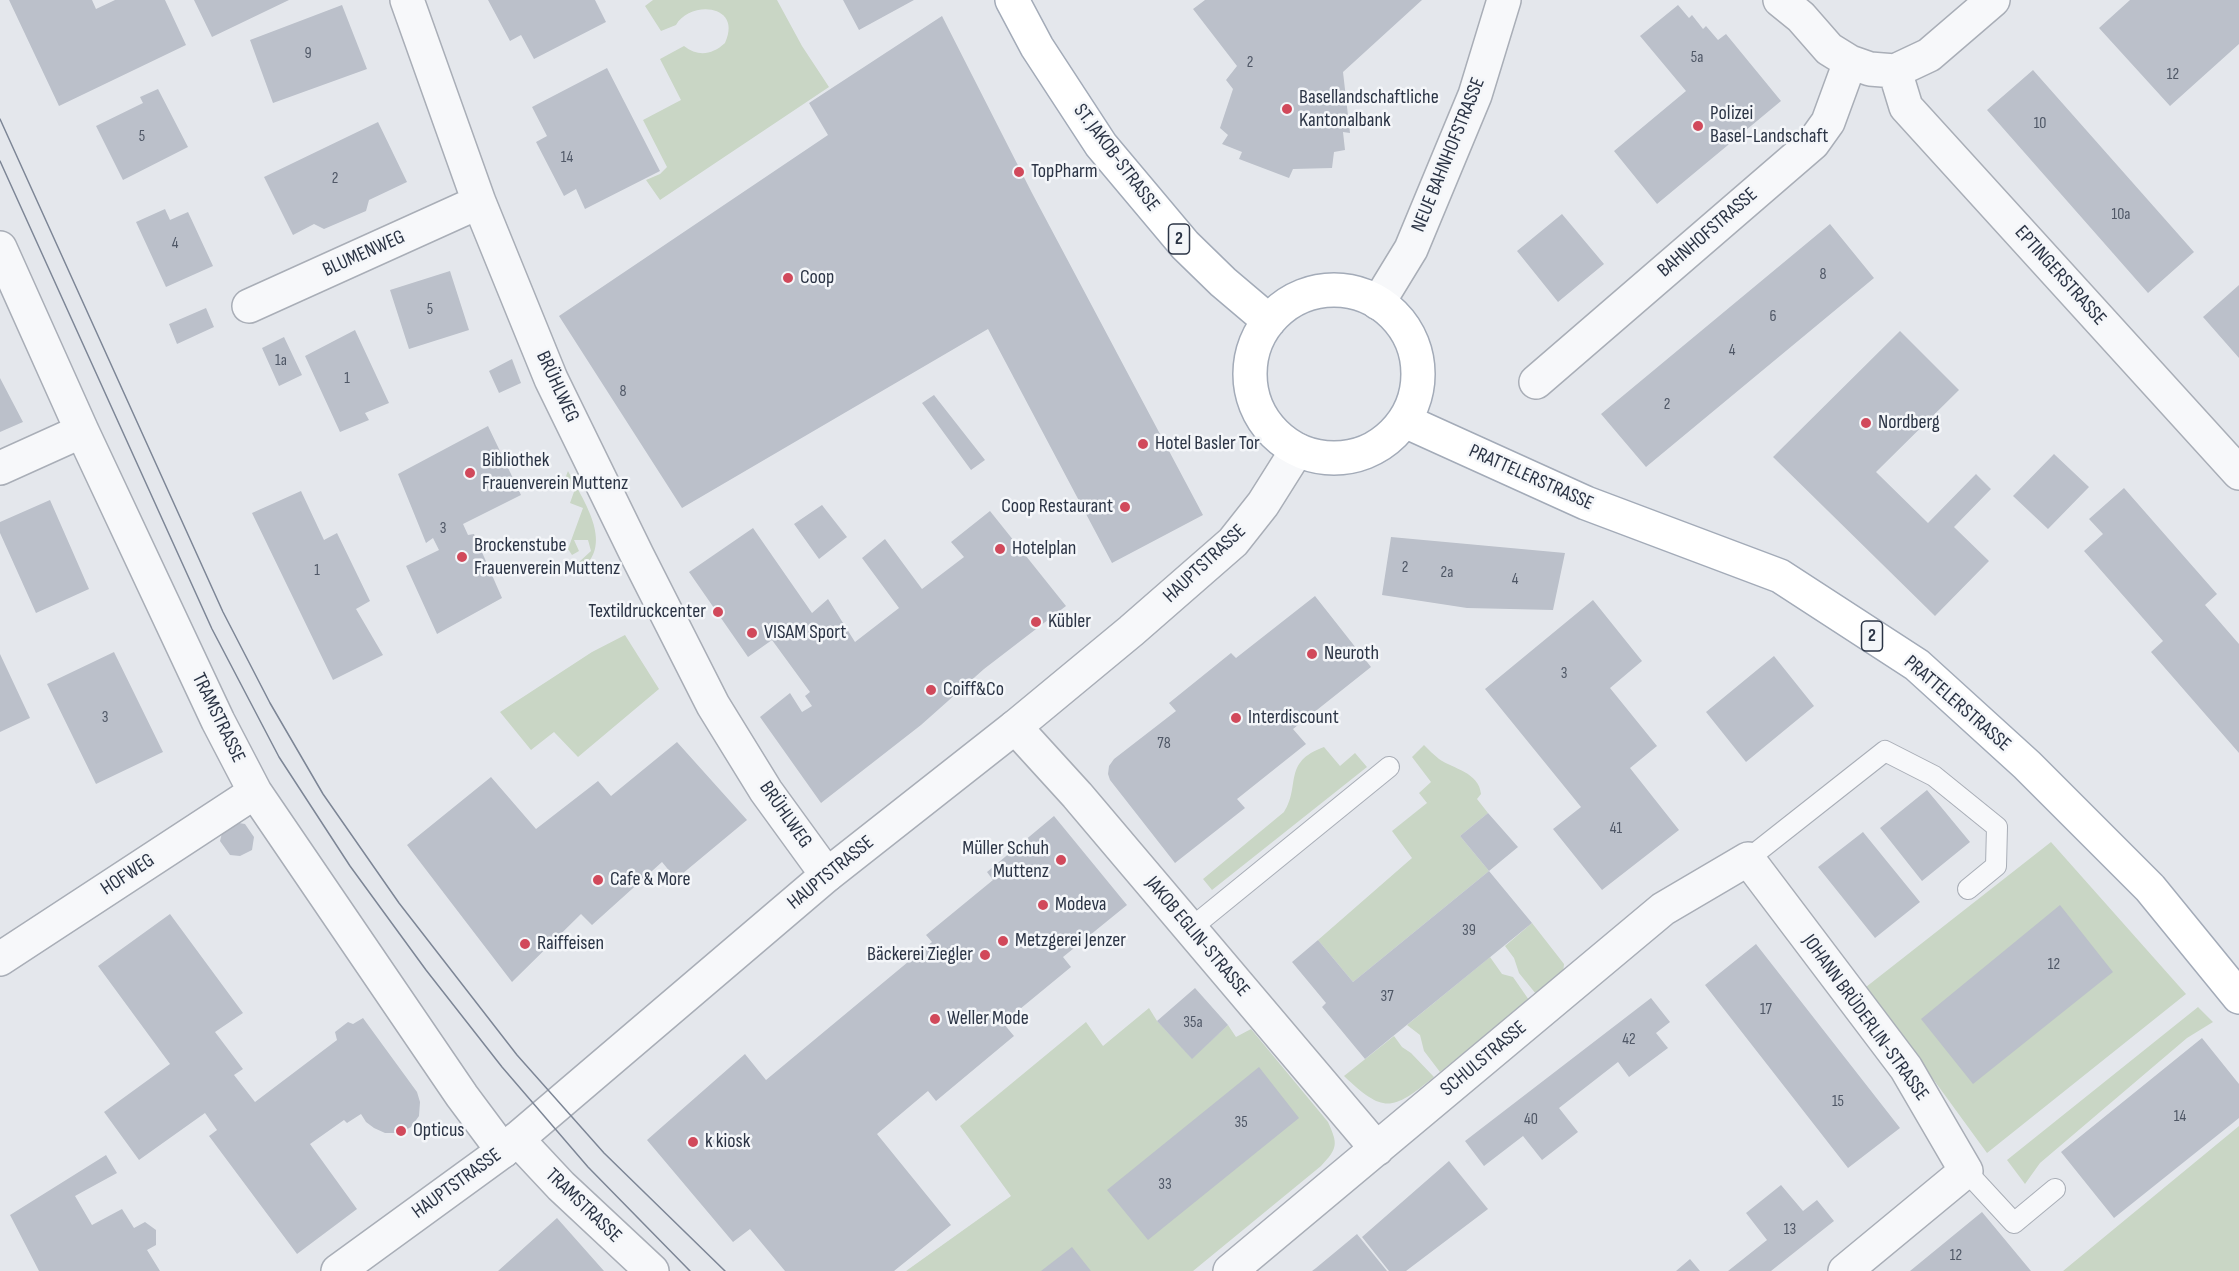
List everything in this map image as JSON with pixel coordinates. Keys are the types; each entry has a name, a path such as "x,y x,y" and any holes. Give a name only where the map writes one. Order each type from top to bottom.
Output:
{"main road":[{"name":"ST. JAKOB-STRASSE","path":"1012,0 1037,47 1101,145 1185,245 1223,282 1269,321"},
{"path":"1332,290 1356,293 1378,303 1399,320 1413,343 1419,370 1416,396 1405,421 1389,439 1368,452 1344,458 1320,458 1297,450 1276,435 1260,415 1252,392 1250,366 1256,342 1269,321 1287,304 1308,294 1332,290"},
{"name":"PRATTELERSTRASSE","path":"1405,421 1576,498 1780,576 1917,665 2027,765 2150,888 2239,997"}],"street":[{"name":"BRÜHLWEG","path":"407,0 479,202 551,379 713,705 766,791 827,875"},
{"name":"NEUE BAHNHOFSTRASSE","path":"1378,303 1412,249 1475,95 1504,0"},
{"path":"1780,0 1801,17 1829,49 1850,62 1870,69 1895,71 1929,55 1993,0"},
{"name":"BAHNHOFSTRASSE","path":"1536,382 1813,143 1828,122 1850,62"},
{"name":"EPTINGERSTRASSE","path":"1895,71 1906,107 2239,473"},
{"name":"BLUMENWEG","path":"249,306 479,202"},
{"name":"TRAMSTRASSE","path":"0,248 82,431 255,792 462,1096 510,1145 561,1186 652,1271"},
{"path":"0,468 82,431"},
{"name":"HAUPTSTRASSE","path":"338,1271 510,1145 827,875 1015,727 1131,631 1233,542 1263,504 1297,450"},
{"name":"JAKOB EGLIN-STRASSE","path":"1015,727 1077,795 1377,1149"},
{"name":"HOFWEG","path":"0,959 255,792"},
{"name":"SCHULSTRASSE","path":"1230,1271 1663,909 1748,860"},
{"name":"JOHANN BRÜDERLIN-STRASSE","path":"1748,860 1906,1068 1966,1171"},
{"path":"1845,1271 1966,1171"}],"lane":[{"path":"1748,860 1885,751 1934,776 1997,827 1996,866 1968,889"},
{"path":"1190,929 1389,767"},
{"path":"1966,1171 2014,1223 2055,1189"}],"green space":[{"path":"653,0 777,0 802,46 829,87 660,200 646,180 660,174 667,167 643,120 681,100 660,59 684,46 700,53 715,50 725,43 729,30 727,20 721,14 702,9 692,12 676,25 661,31 645,6"},
{"path":"568,471 592,518 595,531 596,543 593,555 586,565 578,563 591,551 588,540 574,540 579,551 572,555 568,549 583,508 570,503 575,489 563,484"},
{"path":"625,635 659,689 578,757 554,732 531,750 500,712 592,652"},
{"path":"1424,745 1439,759 1476,781 1481,794 1477,799 1488,813 1460,836 1489,871 1353,982 1318,940 1412,858 1392,831 1427,803 1419,793 1431,782 1412,757"},
{"path":"1324,747 1340,766 1355,753 1367,767 1212,890 1203,879 1284,812 1292,793 1297,767 1311,753"},
{"path":"2051,842 2186,994 1987,1153 1866,987"},
{"path":"1532,923 1564,964 1563,974 1536,994 1519,973 1514,958 1505,946"},
{"path":"1490,957 1502,974 1513,977 1529,1000 1440,1072 1424,1051 1420,1035 1407,1025"},
{"path":"2198,1007 2213,1022 2187,1038 2040,1163 2025,1184 2007,1160"},
{"path":"1149,1008 1157,1021 1192,1058 1228,1025 1236,1037 1251,1029 1328,1122 1334,1136 1335,1146 1327,1160 1193,1271 906,1271 1011,1196 960,1126 1086,1022 1103,1046"},
{"path":"1394,1036 1402,1047 1434,1077 1408,1097 1388,1104 1369,1097 1344,1076"},
{"path":"2239,1126 2239,1271 2063,1271"}],"building":[{"path":"9,0 92,0 96,9 115,0 165,0 186,45 59,106"},
{"path":"194,0 289,0 212,37"},
{"path":"488,0 595,0 606,22 534,59 521,35 510,41"},
{"path":"843,0 914,0 859,30"},
{"name":"Basellandschaftliche Kantonalbank","path":"1205,0 1422,0 1343,72 1350,133 1343,132 1345,150 1334,152 1332,168 1293,169 1289,178 1239,159 1242,152 1222,144 1228,135 1220,128 1233,89 1226,80 1237,66 1193,9"},
{"path":"2130,0 2239,0 2239,44 2170,106 2099,28"},
{"path":"342,5 367,69 273,103 250,40"},
{"name":"Polizei Basel-Landschaft","path":"1678,5 1689,18 1692,15 1703,29 1706,26 1718,40 1726,34 1781,101 1657,204 1614,151 1686,91 1640,36"},
{"name":"Coop","path":"942,16 1032,193 1203,515 1112,563 988,329 682,508 559,316 828,135 809,103"},
{"path":"607,68 660,171 585,209 576,189 564,196 536,142 547,136 532,107"},
{"path":"2033,70 2194,252 2148,293 1987,110"},
{"path":"158,89 188,147 123,180 96,126 143,103 140,97"},
{"path":"378,122 407,182 369,200 366,211 324,229 314,224 293,235 264,177"},
{"path":"165,209 170,220 188,212 213,266 166,287 136,222"},
{"path":"1562,214 1604,264 1558,302 1517,251"},
{"path":"1830,224 1874,278 1646,467 1601,414"},
{"path":"450,271 469,330 409,349 390,290"},
{"path":"2239,285 2239,358 2203,317"},
{"path":"206,308 214,327 177,344 169,324"},
{"path":"355,330 389,403 365,413 369,420 340,432 305,356"},
{"path":"1900,331 1959,390 1876,472 1928,523 1976,474 1991,489 1954,527 1989,561 1935,616 1773,457"},
{"path":"284,337 302,375 279,386 262,348"},
{"path":"512,359 521,383 499,393 489,371"},
{"path":"0,378 23,422 0,432"},
{"path":"934,395 985,460 971,470 922,403"},
{"path":"488,426 521,495 463,524 468,535 474,534 502,598 437,634 406,566 439,550 433,538 426,543 398,474"},
{"path":"2054,454 2089,487 2048,529 2013,496"},
{"path":"2124,488 2217,594 2205,605 2239,644 2239,753 2151,652 2163,641 2084,551 2103,534 2089,519"},
{"path":"301,491 324,540 337,533 370,601 356,609 383,655 333,680 252,513"},
{"path":"50,500 89,589 36,613 0,533 0,522"},
{"path":"822,505 847,537 819,559 794,524"},
{"path":"990,511 1066,606 984,669 921,725 821,803 760,717 790,693 802,712 812,706 805,696 810,692 772,640 748,657 689,572 753,528 812,613 828,599 855,642 899,608 862,558 885,539 922,589 964,557 951,542"},
{"path":"1391,537 1565,553 1553,610 1467,608 1382,595"},
{"path":"1315,596 1371,667 1293,729 1306,744 1237,799 1245,808 1175,863 1110,780 1109,766 1114,759 1176,711 1169,703 1231,653 1236,658"},
{"path":"1593,600 1642,661 1610,688 1657,746 1630,768 1679,830 1602,890 1553,829 1581,807 1485,689"},
{"path":"114,652 163,752 96,784 47,684"},
{"path":"0,654 30,718 0,732"},
{"path":"1774,656 1814,706 1746,762 1706,712"},
{"path":"677,742 747,820 676,879 662,862 592,925 581,914 512,982 407,845 491,777 536,829 598,781 611,796"},
{"path":"1927,790 1970,842 1922,881 1880,828"},
{"path":"1488,813 1518,847 1489,871 1460,836"},
{"path":"1054,816 1127,905 1063,957 1071,967 1003,1023 1014,1036 936,1101 928,1091 877,1134 951,1225 894,1271 785,1271 750,1229 733,1242 647,1140 745,1054 766,1080 932,942 926,935 993,880 987,872"},
{"path":"233,822 245,824 254,837 252,850 240,856 230,855 220,841 223,829"},
{"path":"1863,832 1920,902 1875,938 1818,867"},
{"path":"1489,871 1532,923 1365,1059 1322,1007 1326,1003 1292,962 1318,940 1353,982"},
{"path":"2060,905 2113,972 1973,1084 1921,1019"},
{"path":"170,914 243,1013 215,1032 243,1069 234,1075 255,1102 337,1040 335,1032 348,1022 353,1024 363,1018 417,1092 420,1102 419,1116 411,1127 400,1133 385,1133 374,1128 361,1114 347,1123 344,1120 310,1144 357,1209 297,1254 209,1136 217,1130 205,1113 139,1160 104,1112 170,1064 98,966"},
{"path":"1756,944 1900,1128 1848,1168 1705,985"},
{"path":"1195,988 1228,1025 1192,1059 1157,1021"},
{"path":"1651,998 1670,1022 1656,1033 1668,1048 1629,1077 1618,1062 1559,1108 1578,1132 1542,1160 1523,1136 1484,1166 1465,1141"},
{"path":"2202,1038 2239,1084 2239,1118 2114,1218 2061,1152"},
{"path":"1259,1067 1299,1118 1148,1240 1107,1190"},
{"path":"106,1155 117,1173 75,1196 92,1225 122,1209 134,1228 145,1222 156,1230 156,1245 147,1250 160,1271 39,1271 10,1215"},
{"path":"1449,1161 1488,1209 1406,1271 1389,1271 1362,1237"},
{"path":"1781,1185 1803,1211 1817,1200 1834,1221 1771,1271 1728,1271 1767,1240 1746,1213"},
{"path":"1982,1212 2031,1271 1910,1271"},
{"path":"557,1218 604,1271 498,1271"},
{"path":"1357,1234 1387,1271 1312,1271 1316,1268"},
{"path":"1072,1247 1091,1271 1041,1271"},
{"path":"1690,1259 1700,1271 1676,1271"}],"tram line":[{"path":"0,119 223,612 270,703 323,794 399,903 517,1055 604,1153 725,1271"},
{"path":"0,161 212,629 279,757 350,866 426,970 502,1067 588,1167 690,1271"}],"place":[{"name":"Basellandschaftliche Kantonalbank","path":"1287,109"},
{"name":"Polizei Basel-Landschaft","path":"1698,126"},
{"name":"TopPharm","path":"1019,172"},
{"name":"Coop","path":"788,278"},
{"name":"Nordberg","path":"1866,423"},
{"name":"Hotel Basler Tor","path":"1143,444"},
{"name":"Bibliothek Frauenverein Muttenz","path":"470,473"},
{"name":"Coop Restaurant","path":"1125,507"},
{"name":"Hotelplan","path":"1000,549"},
{"name":"Brockenstube Frauenverein Muttenz","path":"462,557"},
{"name":"Textildruckcenter","path":"718,612"},
{"name":"Kübler","path":"1036,622"},
{"name":"VISAM Sport","path":"752,633"},
{"name":"Neuroth","path":"1312,654"},
{"name":"Coiff&Co","path":"931,690"},
{"name":"Interdiscount","path":"1236,718"},
{"name":"Müller Schuh Muttenz","path":"1061,860"},
{"name":"Cafe & More","path":"598,880"},
{"name":"Modeva","path":"1043,905"},
{"name":"Metzgerei Jenzer","path":"1003,941"},
{"name":"Raiffeisen","path":"525,944"},
{"name":"Bäckerei Ziegler","path":"985,955"},
{"name":"Weller Mode","path":"935,1019"},
{"name":"Opticus","path":"401,1131"},
{"name":"k kiosk","path":"693,1142"}]}
